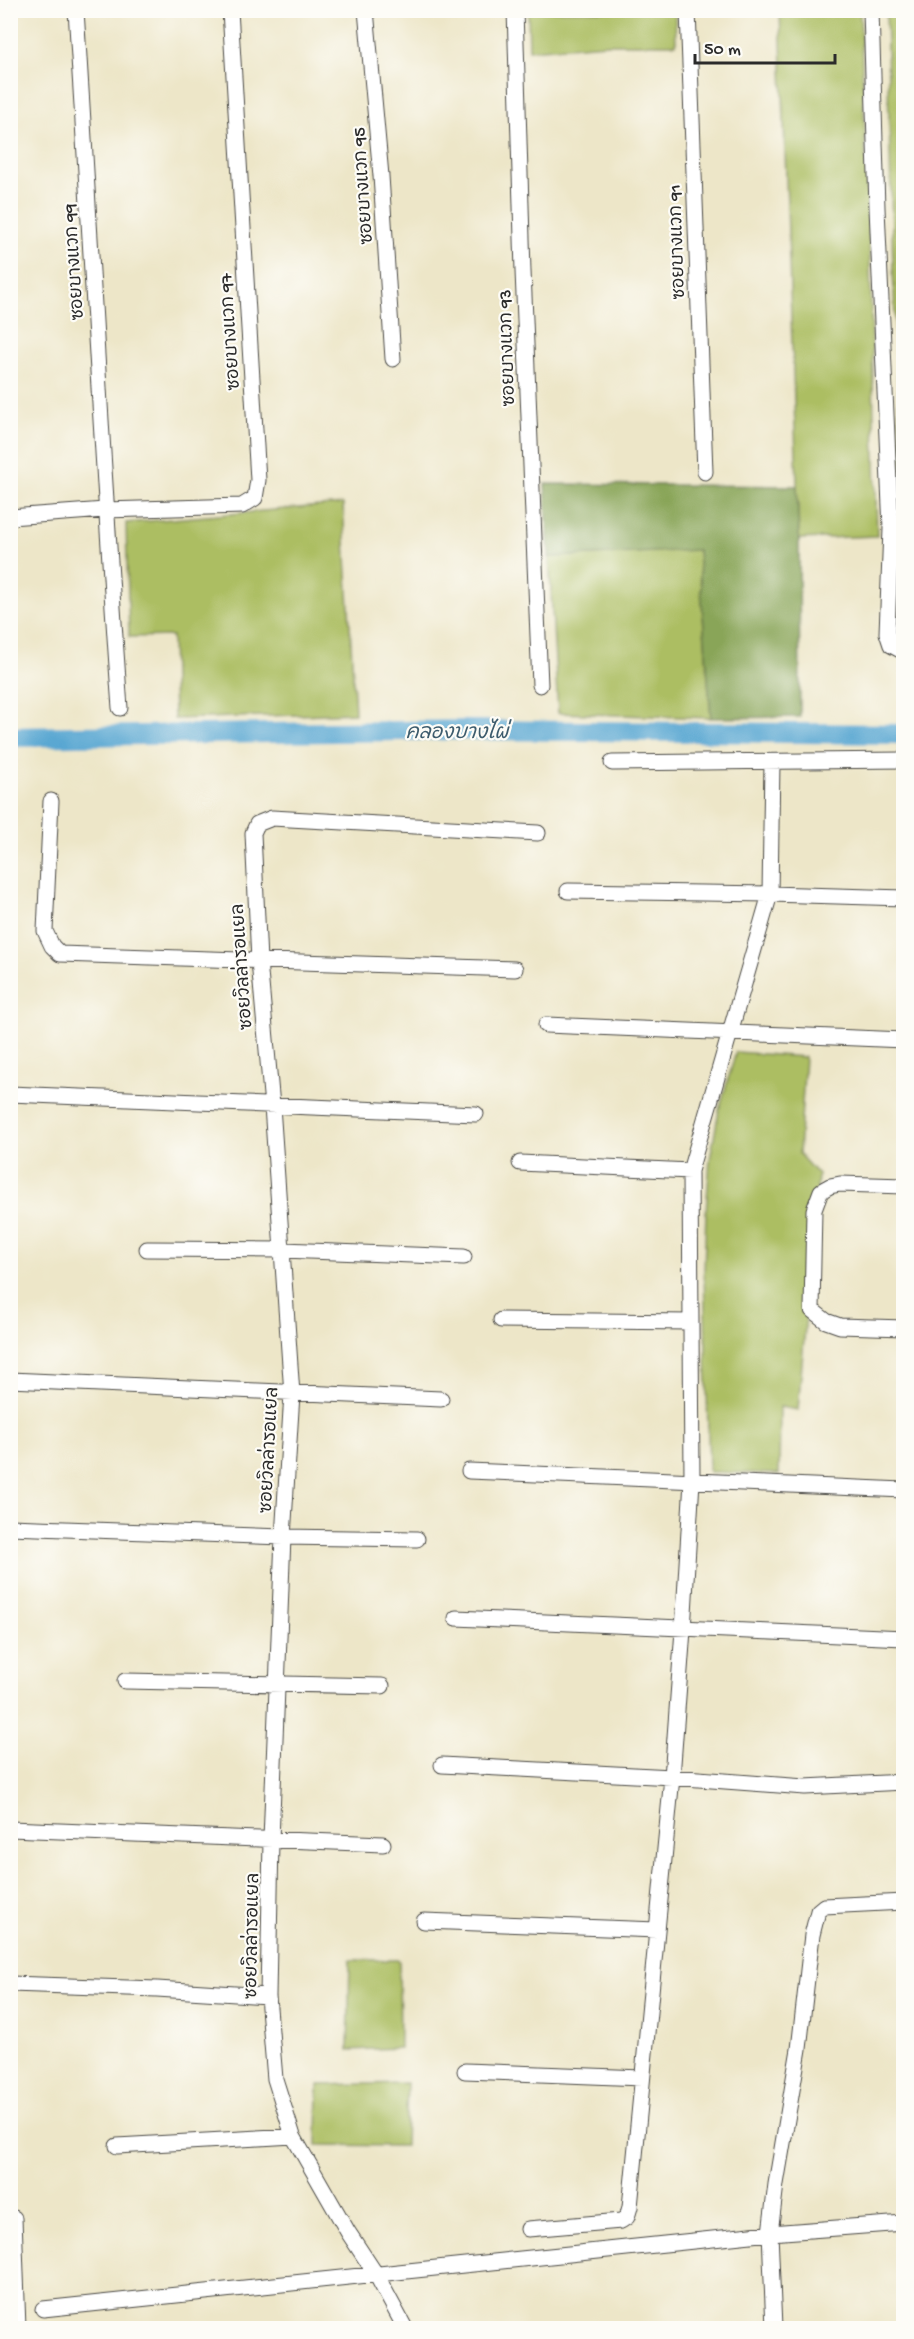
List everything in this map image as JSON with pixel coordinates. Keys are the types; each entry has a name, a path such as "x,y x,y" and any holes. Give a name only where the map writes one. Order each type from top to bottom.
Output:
{"street":[{"name":"ซอยบางแวก 99","path":"76,10 95,301 105,510 120,708"},
{"name":"ซอยบางแวก 97","path":"105,510 242,506 255,498 257,490 230,10"},
{"name":"ซอยบางแวก 95","path":"366,10 393,359"},
{"name":"ซอยบางแวก 93","path":"515,10 540,685"},
{"name":"ซอยบางแวก 91","path":"688,10 705,472"},
{"path":"872,10 877,220 891,529 887,633 891,645 903,652"},
{"path":"10,517 105,510"},
{"path":"612,763 903,760"},
{"path":"528,2229 621,2221 627,2217 630,2207 672,1777 692,1481 690,1171 770,894 772,762"},
{"path":"51,801 45,931 52,946 60,954 515,969"},
{"name":"ซอยวิลล่ารอแยล","path":"405,2328 377,2276 293,2136 275,2079 268,1996 271,1840 283,1537 292,1394 283,1250 259,961 253,833 257,824 272,818 538,833"},
{"path":"568,891 903,898"},
{"path":"546,1025 903,1040"},
{"path":"10,1094 476,1114"},
{"path":"519,1163 690,1171"},
{"path":"903,1186 840,1184 821,1191 814,1210 813,1310 826,1321 840,1326 903,1328"},
{"path":"147,1249 283,1250 464,1257"},
{"path":"501,1320 690,1322"},
{"path":"10,1380 441,1399"},
{"path":"469,1471 903,1490"},
{"path":"10,1527 283,1537 417,1539"},
{"path":"456,1618 683,1630 903,1638"},
{"path":"125,1681 277,1682 382,1686"},
{"path":"442,1765 672,1777 805,1787 903,1782"},
{"path":"10,1829 383,1844"},
{"path":"774,2328 770,2233 799,2049 812,1935 818,1911 825,1906 903,1902"},
{"path":"424,1922 657,1930"},
{"path":"10,1984 157,1989 268,1996"},
{"path":"465,2071 642,2078"},
{"path":"117,2146 293,2136"},
{"path":"14,2218 18,2328"},
{"path":"43,2309 377,2276 770,2233 903,2223"}],"green space":[{"path":"528,11 675,11 676,44 606,44 529,50"},
{"path":"780,11 860,11 870,263 877,536 799,539"},
{"path":"886,11 904,11 903,515 893,268"},
{"path":"545,484 797,486 800,717 711,718 698,550 549,557"},
{"path":"343,504 355,713 174,719 172,636 129,637 126,523"},
{"path":"698,549 711,718 558,713 549,557"},
{"path":"736,1052 805,1057 799,1154 818,1175 798,1410 780,1407 779,1474 709,1472 704,1272 706,1212 710,1159 719,1110"},
{"path":"350,1960 399,1960 400,2048 348,2050"},
{"path":"407,2083 405,2146 317,2145 318,2085"}],"waterway":[{"name":"คลองบางไผ่","path":"10,737 467,730 904,734"}]}
